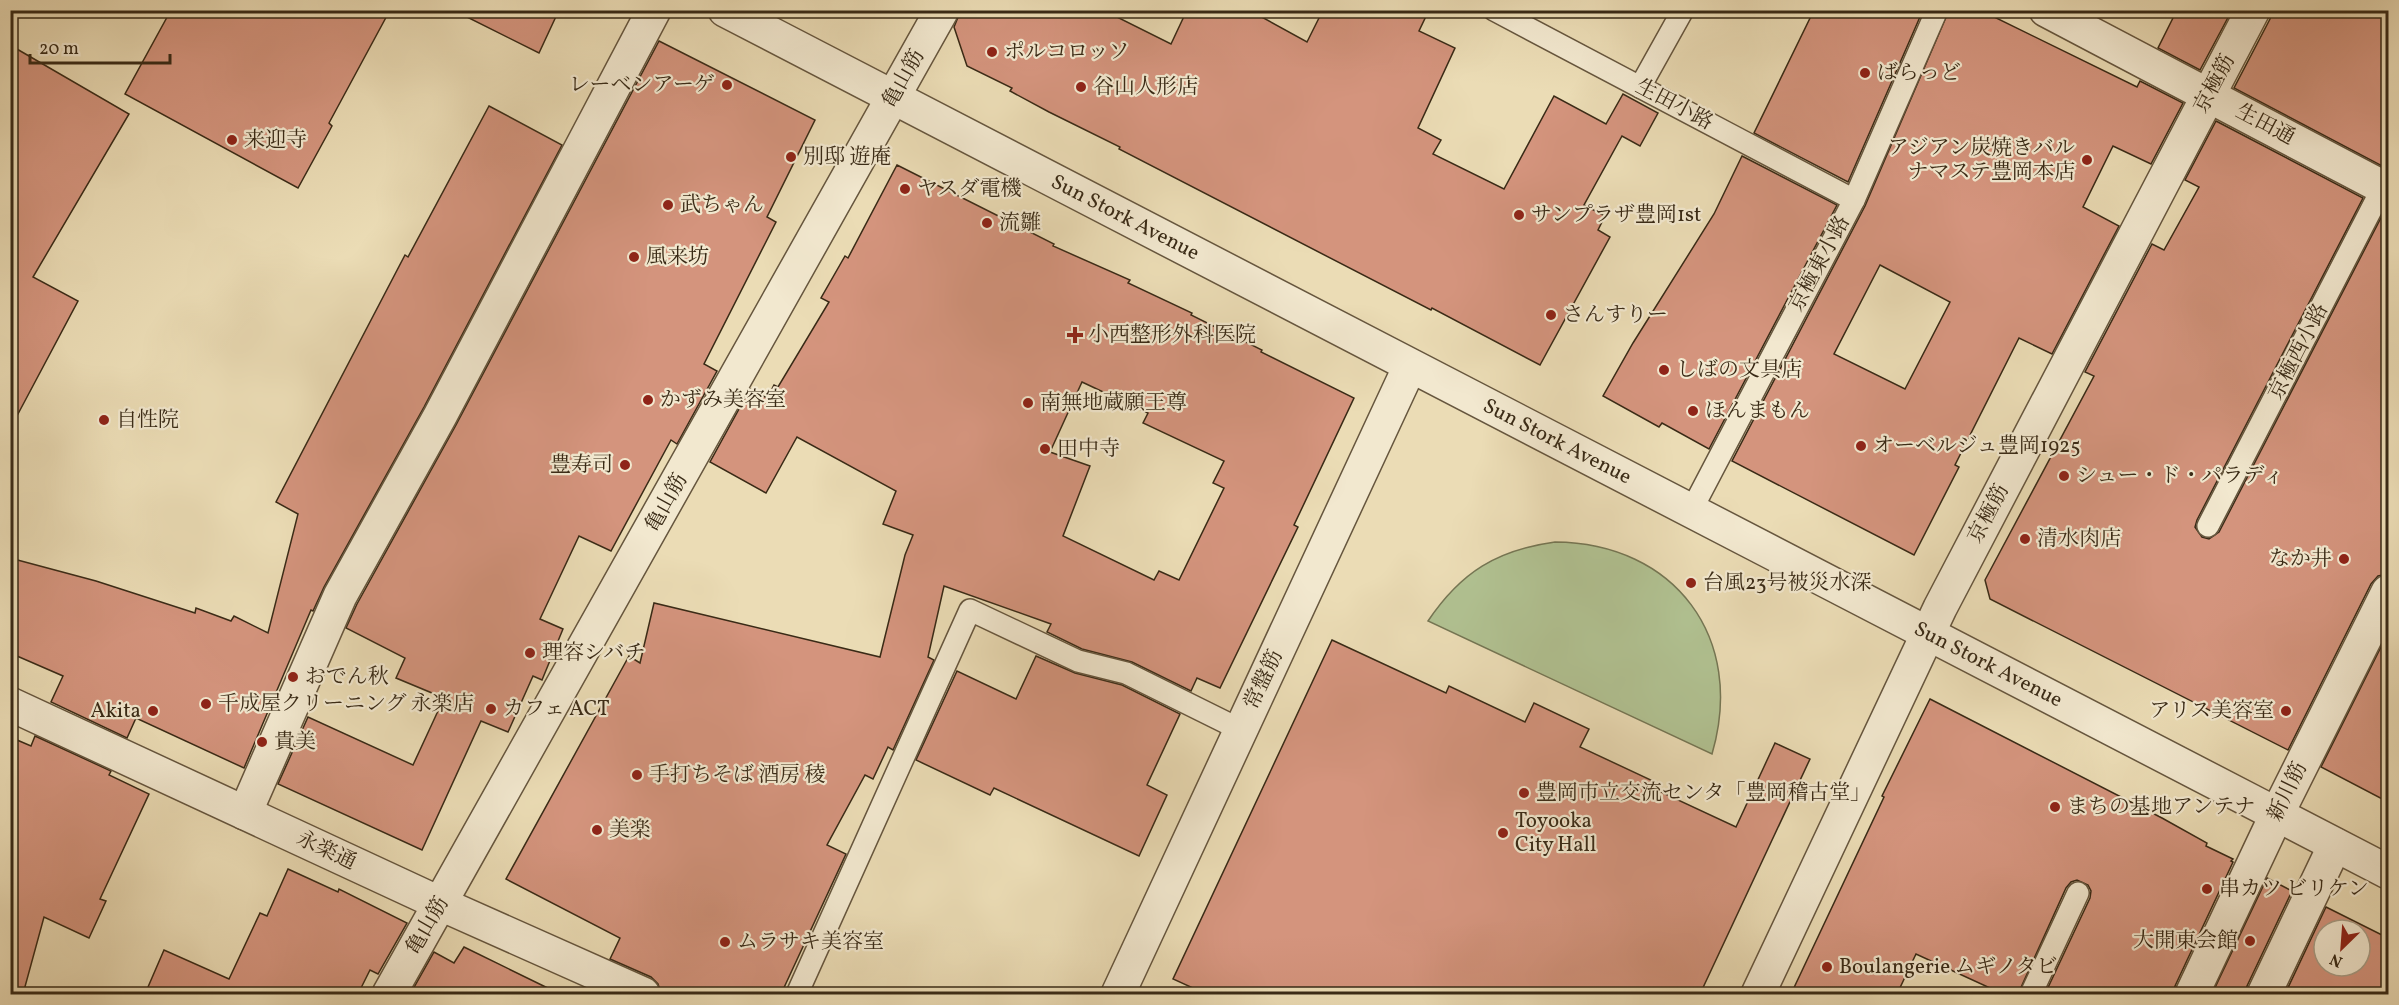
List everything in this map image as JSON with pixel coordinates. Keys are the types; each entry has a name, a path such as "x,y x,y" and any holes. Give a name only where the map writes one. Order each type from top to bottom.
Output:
{"street":[{"path":"244,813 340,596 440,416 654,10"},
{"name":"Sun Stork Avenue","path":"725,10 2388,873"},
{"name":"亀山筋","path":"389,994 942,10"},
{"name":"生田通","path":"2046,10 2208,96 2387,185"},
{"name":"京極筋","path":"1758,994 1927,633 2253,10"},
{"name":"常盤筋","path":"1118,994 1410,366"},
{"name":"新川筋","path":"2192,994 2277,814 2388,592"},
{"name":"永楽通","path":"10,704 441,904 609,987 643,994"},
{"path":"2264,994 2335,845"}],"lane":[{"name":"生田小路","path":"1494,10 1854,200"},
{"path":"1640,87 1683,10"},
{"name":"京極東小路","path":"1691,511 1854,200 1937,10"},
{"name":"京極西小路","path":"2208,526 2387,185"},
{"path":"796,994 970,610 1078,661 1126,674 1241,730"},
{"path":"2031,994 2078,893"}],"green space":[{"path":"1555,542 1598,547 1635,559 1666,579 1691,605 1709,636 1719,672 1720,712 1712,754 1428,621 1454,589 1482,566 1515,551"}],"building":[{"path":"171,10 390,10 329,123 332,126 298,188 125,94"},
{"path":"453,10 559,10 539,53"},
{"path":"961,10 1103,10 1171,44 1187,10 1249,10 1307,42 1323,10 1429,10 1419,31 1455,48 1418,128 1441,140 1433,154 1504,189 1554,96 1606,124 1623,94 1658,113 1640,146 1622,136 1584,205 1605,216 1598,230 1610,237 1540,365 1119,149 1120,147 1010,91 1012,88 967,66 954,27"},
{"path":"1814,10 1923,10 1848,182 1754,133"},
{"path":"1949,10 1980,10 2137,87 2140,81 2183,103 2151,164 2113,146 2083,207 2119,226 2052,354 2019,338 1955,465 1959,467 1914,555 1732,461 1865,206","holes":["1880,265 1950,302 1905,389 1834,354"]},
{"path":"2177,10 2232,10 2200,70 2158,48"},
{"path":"2272,10 2388,10 2388,164 2382,166 2234,88 2270,19"},
{"path":"659,41 815,120 767,217 776,222 704,364 717,371 677,444 671,440 611,551 579,536 540,619 563,629 542,680 533,676 508,732 481,721 422,850 278,784 308,717 413,765 444,698 396,678 405,658 346,628"},
{"path":"10,45 129,114 33,277 78,301 10,429"},
{"path":"489,106 562,145 424,407 324,587 313,611 311,610 244,768 136,718 127,738 51,702 63,676 10,653 10,558 96,581 195,613 196,608 231,621 234,616 268,633 298,514 276,502 405,255 408,257"},
{"path":"2216,121 2363,198 2197,520 2195,527 2202,537 2209,539 2219,532 2386,208 2388,209 2388,574 2378,576 2371,584 2288,750 1990,599 1985,580 2094,376 2085,372 2152,244 2164,250 2199,187 2185,180"},
{"path":"1742,156 1837,205 1709,449 1662,423 1659,427 1603,396 1633,343 1714,214"},
{"path":"897,165 1054,244 1053,246 1130,280 1128,283 1192,313 1191,315 1262,350 1261,352 1354,398 1294,525 1298,527 1220,688 1197,678 1191,691 1132,662 1082,649 1047,632 1051,624 944,586 928,657 934,660 893,750 888,747 873,779 865,775 827,845 846,854 781,994 661,994 658,984 651,977 610,959 620,938 506,879 629,656 640,663 654,603 880,657 905,555 913,535 883,524 896,491 797,437 766,493 710,462 750,389 767,398 774,385 778,387 829,302 821,298 845,256 848,258","holes":["1082,382 1148,413 1143,423 1224,461 1213,483 1224,488 1179,580 1159,571 1154,580 1063,536 1090,466 1050,452"]},
{"path":"2388,633 2388,802 2321,767"},
{"path":"1332,640 1446,693 1449,686 1525,722 1534,703 1589,729 1580,747 1653,781 1650,787 1736,827 1775,743 1810,759 1700,994 1206,994 1173,979"},
{"path":"1036,656 1075,673 1122,685 1180,714 1147,785 1167,795 1139,856 994,788 990,795 916,760 957,671 1016,699"},
{"path":"1930,699 2162,818 2207,843 2206,846 2233,859 2173,994 2045,994 2090,898 2091,891 2088,885 2077,880 2071,882 2066,888 2018,994 2003,994 1916,954 1897,994 1791,994 1884,797 1882,796"},
{"path":"35,736 111,771 109,775 149,794 100,899 106,901 89,938 44,917 23,994 10,994 10,737 31,746"},
{"path":"288,869 338,892 339,889 407,923 378,974 370,970 358,994 145,994 164,950 229,979 260,913 267,916"},
{"name":"大開東会館","path":"2267,878 2292,891 2245,994 2212,994"},
{"path":"2326,907 2348,918 2321,918"},
{"path":"2372,930 2388,938 2388,994 2285,994 2312,937 2312,978 2372,978"},
{"path":"464,947 560,994 419,994 412,991 434,952 454,963"}],"place":[{"name":"ポルコロッソ","path":"992,52"},
{"name":"ばらっど","path":"1865,73"},
{"name":"レーベンアーゲ","path":"727,85"},
{"name":"谷山人形店","path":"1081,87"},
{"name":"来迎寺","path":"232,140"},
{"name":"別邸 遊庵","path":"791,157"},
{"name":"アジアン炭焼きバル ナマステ豊岡本店","path":"2087,160"},
{"name":"ヤスダ電機","path":"905,189"},
{"name":"武ちゃん","path":"668,205"},
{"name":"サンプラザ豊岡1st","path":"1519,215"},
{"name":"流雛","path":"987,223"},
{"name":"風来坊","path":"634,257"},
{"name":"さんすりー","path":"1551,315"},
{"name":"小西整形外科医院","path":"1075,335"},
{"name":"しばの文具店","path":"1664,370"},
{"name":"かずみ美容室","path":"648,400"},
{"name":"南無地蔵願王尊","path":"1028,403"},
{"name":"ほんまもん","path":"1693,411"},
{"name":"自性院","path":"104,420"},
{"name":"オーベルジュ豊岡1925","path":"1861,446"},
{"name":"田中寺","path":"1045,449"},
{"name":"豊寿司","path":"625,465"},
{"name":"シュー・ド・パラディ","path":"2064,476"},
{"name":"清水肉店","path":"2025,539"},
{"name":"なか井","path":"2344,559"},
{"name":"台風23号被災水深","path":"1691,583"},
{"name":"理容シバチ","path":"530,653"},
{"name":"おでん秋","path":"293,677"},
{"name":"千成屋クリーニング 永楽店","path":"206,704"},
{"name":"カフェ ACT","path":"491,709"},
{"name":"Akita","path":"153,711"},
{"name":"アリス美容室","path":"2286,711"},
{"name":"貴美","path":"262,742"},
{"name":"手打ちそば 酒房 稜","path":"637,775"},
{"name":"豊岡市立交流センタ「豊岡稽古堂」","path":"1524,793"},
{"name":"まちの基地アンテナ","path":"2055,807"},
{"name":"美楽","path":"597,830"},
{"name":"Toyooka City Hall","path":"1503,833"},
{"name":"串カツ ビリケン","path":"2207,889"},
{"name":"大開東会館","path":"2250,941"},
{"name":"ムラサキ美容室","path":"725,942"},
{"name":"Boulangerie ムギノタビ","path":"1827,967"}]}
